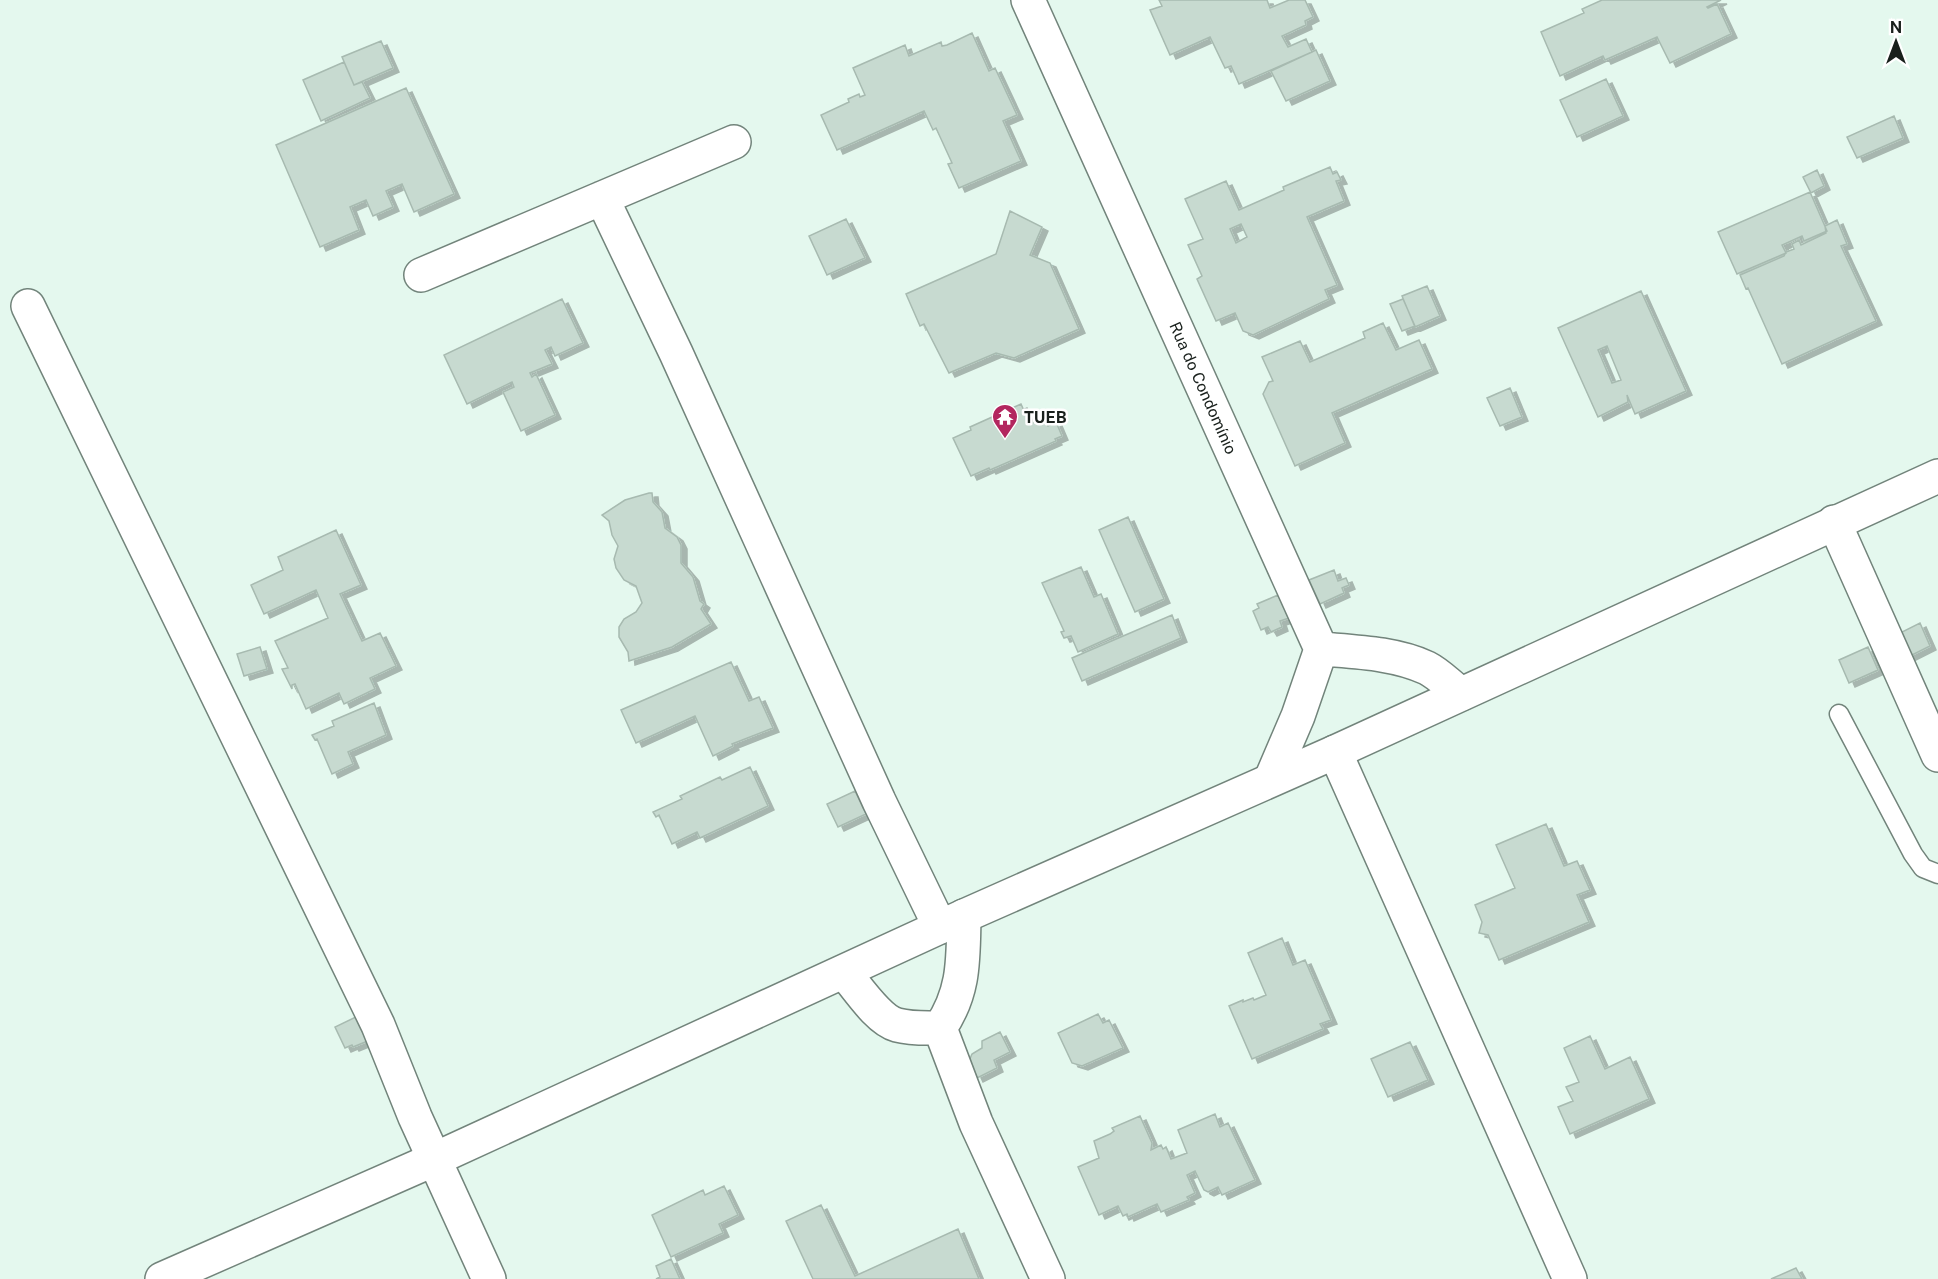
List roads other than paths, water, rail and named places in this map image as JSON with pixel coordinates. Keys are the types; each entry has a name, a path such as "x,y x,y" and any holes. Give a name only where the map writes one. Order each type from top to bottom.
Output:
{"street":[{"name":"Rua do Condomínio","path":"1028,0 1321,649"},
{"path":"421,275 734,142"},
{"path":"602,198 676,353 879,801 952,922 963,958 959,992 940,1028"},
{"path":"28,306 378,1025 415,1118 489,1279"},
{"path":"162,1279 435,1159 952,922 1335,752 1938,476"},
{"path":"1834,522 1938,755"},
{"path":"1271,779 1299,716 1321,649 1374,653 1410,662 1429,669 1461,694"},
{"path":"1335,752 1570,1279"},
{"path":"844,972 882,1016 895,1025 918,1029 940,1028"},
{"path":"940,1028 976,1123 1048,1279"}],"lane":[{"path":"1839,714 1913,855 1923,868 1938,874"}],"place":[{"name":"TUEB","path":"1005,440"}]}
